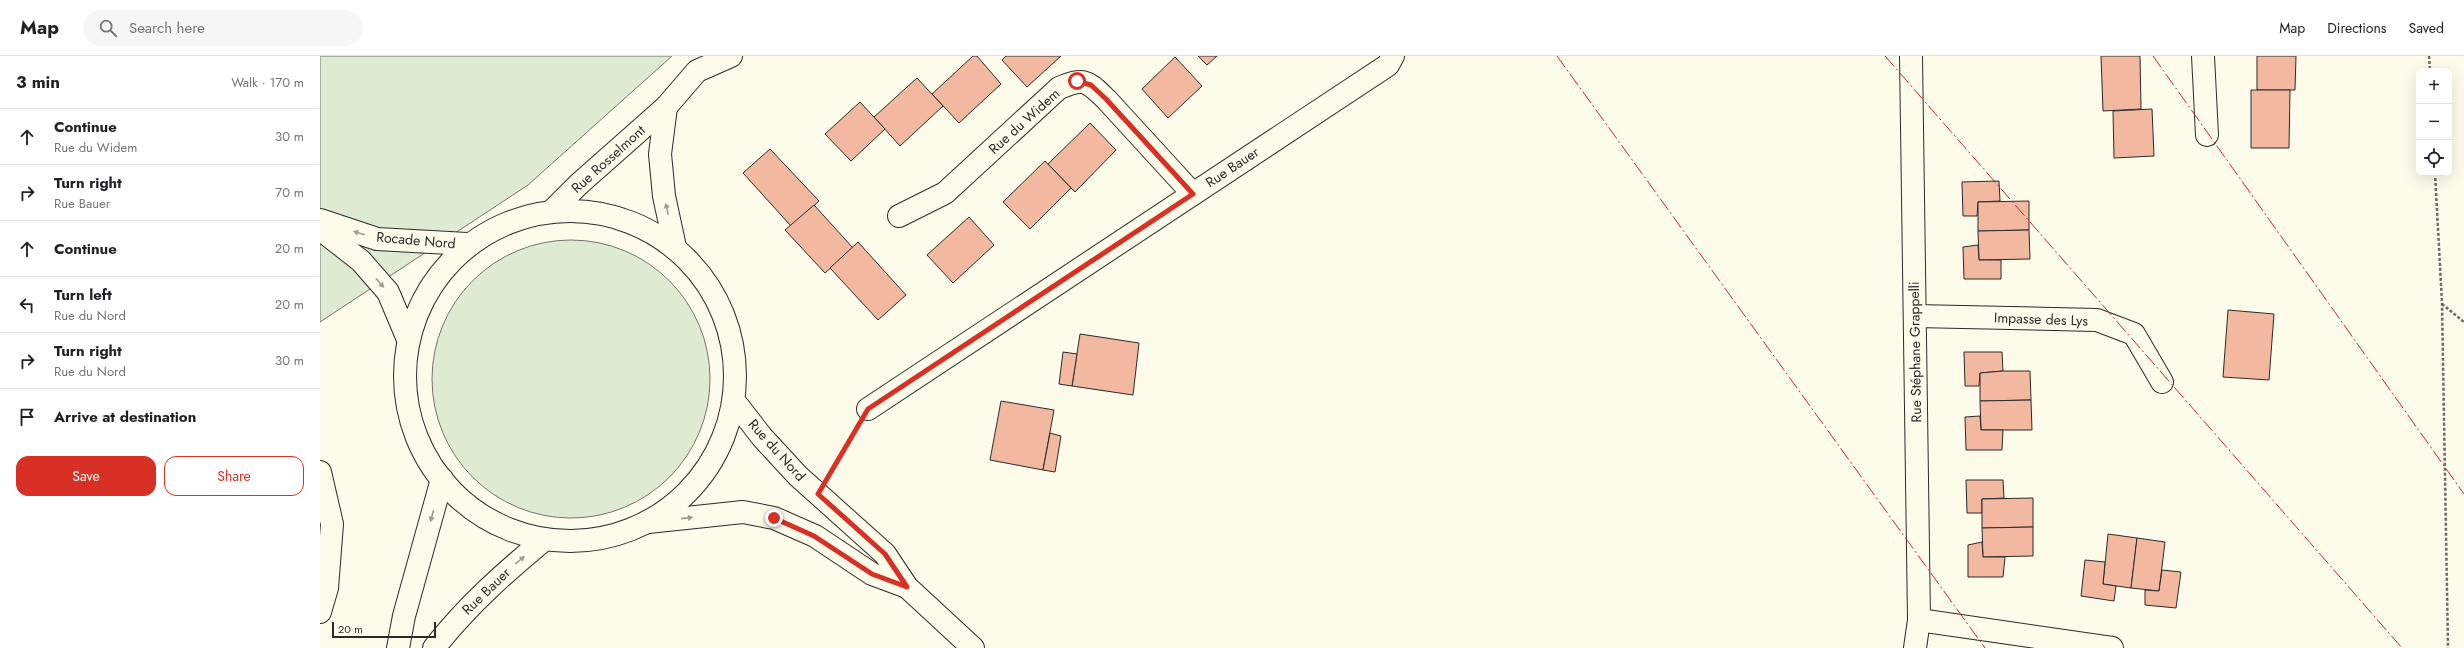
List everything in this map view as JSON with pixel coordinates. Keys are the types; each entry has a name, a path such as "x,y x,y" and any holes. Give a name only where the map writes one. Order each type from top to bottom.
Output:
{"street":[{"name":"Rue Rosselmont","path":"551,212 579,184 666,107 697,71 731,56"},
{"name":"Rue Bauer","path":"868,409 1388,65 1393,56"},
{"name":"Rue Stéphane Grappelli","path":"1911,56 1919,620 1915,648"},
{"path":"2203,56 2207,136"},
{"name":"Rue du Widem","path":"899,216 945,193 1059,88 1077,81 1091,85 1106,99 1193,194"},
{"name":"Rue Rosselmont","path":"666,107 660,154 664,196 675,247"},
{"path":"648,522 691,488 723,453 738,406 732,344 710,288 675,247 644,226 621,217 571,209 510,220 467,244 427,288 407,338 405,408 427,463 472,511 512,532 544,540 592,540 648,522 743,512 774,518 814,536 872,574 907,587 974,648"},
{"name":"Rocade Nord","path":"320,220 377,239 467,244"},
{"path":"320,229 361,261 388,292 407,338"},
{"name":"Impasse des Lys","path":"1915,316 2097,320 2134,334 2162,382"},
{"name":"Rue du Nord","path":"738,406 762,437 798,476 885,554 907,587"},
{"path":"320,472 332,524 327,588 320,612"},
{"path":"398,648 404,616 442,479"},
{"name":"Rue Bauer","path":"434,648 451,626 494,581 544,540"},
{"path":"385,648 404,616"},
{"path":"1919,620 2112,648"},
{"path":"444,648 451,626"}],"path":[{"path":"2429,56 2430,68"},
{"path":"2435,176 2442,303 2448,648"},
{"path":"2442,303 2464,322"},
{"path":"818,494 868,409"}],"green space":[{"path":"320,56 672,56 528,185 320,322"},
{"path":"571,240 598,243 624,251 648,264 669,281 686,302 699,326 707,352 710,379 707,406 699,432 686,456 669,477 648,494 624,507 598,515 571,518 544,515 518,507 494,494 473,477 456,456 443,432 435,406 432,379 435,352 443,326 456,302 473,281 494,264 518,251 544,243"}],"building":[{"path":"973,56 977,56 1001,84 959,123 932,94"},
{"path":"1006,56 1061,56 1027,87 1002,60"},
{"path":"1198,56 1217,56 1207,65"},
{"path":"2101,56 2140,56 2141,109 2103,111"},
{"path":"2257,56 2296,56 2295,90 2257,90"},
{"path":"1175,57 1202,86 1168,118 1142,89"},
{"path":"917,78 943,106 900,146 874,117"},
{"path":"2251,90 2290,90 2289,148 2251,148"},
{"path":"860,102 885,129 851,161 825,134"},
{"path":"2152,109 2154,156 2114,158 2113,111"},
{"path":"1090,123 1116,150 1075,192 1048,164"},
{"path":"770,149 819,201 791,226 743,173"},
{"path":"1045,161 1071,188 1030,229 1003,202"},
{"path":"1999,181 2000,201 1978,202 1977,216 1963,216 1962,182"},
{"path":"2029,201 2029,230 1978,231 1978,202"},
{"path":"814,205 853,248 825,273 785,230"},
{"path":"969,217 994,245 953,283 927,255"},
{"path":"2029,230 2030,259 1979,260 1978,231"},
{"path":"858,242 906,295 878,320 830,268"},
{"path":"1978,245 1979,260 2001,260 2001,279 1964,279 1963,247"},
{"path":"2228,310 2274,314 2269,380 2223,377"},
{"path":"1080,334 1139,343 1133,395 1072,386"},
{"path":"1063,352 1077,354 1072,386 1059,384"},
{"path":"1964,352 2002,352 2003,371 1980,373 1979,386 1965,386"},
{"path":"2030,371 2031,400 1980,401 1980,373"},
{"path":"2031,400 2032,430 1981,430 1980,401"},
{"path":"1001,401 1054,410 1043,470 990,460"},
{"path":"1980,416 1981,430 2003,430 2002,450 1966,450 1965,417"},
{"path":"1050,433 1061,436 1055,472 1043,470"},
{"path":"1966,480 2003,480 2004,498 1982,499 1982,513 1967,513"},
{"path":"2033,498 2033,527 1982,528 1982,499"},
{"path":"2033,527 2033,556 1983,557 1982,528"},
{"path":"2108,534 2137,538 2131,588 2103,584"},
{"path":"2137,538 2165,542 2159,591 2131,588"},
{"path":"1982,542 1983,557 2005,557 2003,577 1968,577 1968,545"},
{"path":"2085,560 2105,562 2103,584 2116,586 2114,601 2081,596"},
{"path":"2162,570 2181,572 2176,608 2145,605 2145,590 2159,591"}],"power":[{"path":"1557,56 1985,648"},
{"path":"1885,56 2402,648"},
{"path":"2153,56 2464,494"}],"route":[{"path":"774,518 814,536 872,574 907,587 885,554 818,494 868,409 1193,194 1106,99 1091,85 1077,81"}]}
